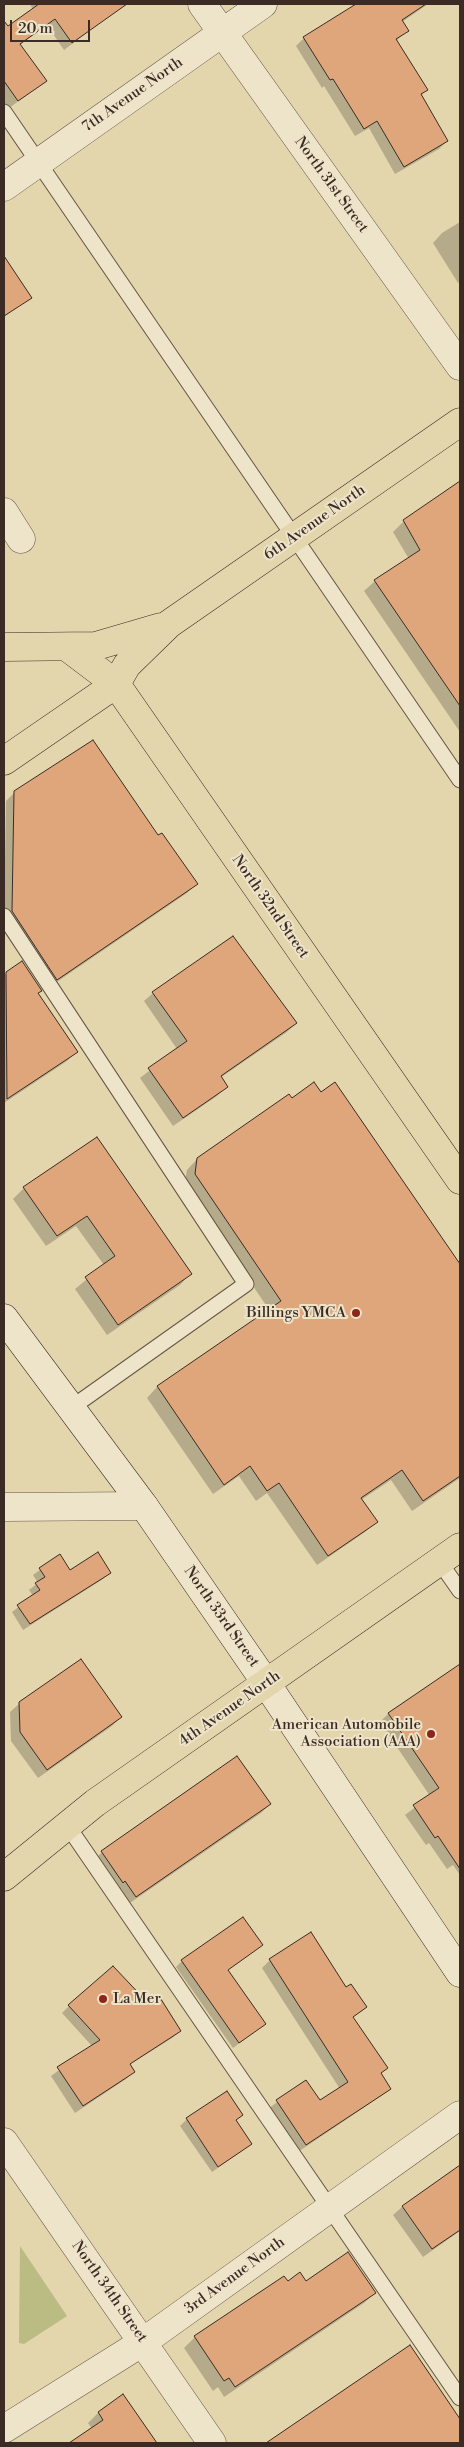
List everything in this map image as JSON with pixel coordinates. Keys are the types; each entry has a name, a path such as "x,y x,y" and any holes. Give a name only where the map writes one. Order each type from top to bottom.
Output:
{"main road":[{"name":"6th Avenue North","path":"4,761 116,684 127,665 169,624 460,422"},
{"name":"6th Avenue North","path":"4,647 96,646 125,639 169,624"},
{"name":"North 32nd Street","path":"67,647 116,684 460,1180"},
{"name":"4th Avenue North","path":"4,1877 95,1803 450,1554"}],"street":[{"name":"North 31st Street","path":"202,4 460,366"},
{"name":"7th Avenue North","path":"4,187 263,4"},
{"path":"4,512 21,539"},
{"name":"North 33rd Street","path":"4,1318 144,1506 266,1683 460,1973"},
{"path":"4,1507 144,1506"},
{"name":"3rd Avenue North","path":"4,2429 143,2342 460,2115"},
{"name":"North 34th Street","path":"4,2142 212,2443"}],"lane":[{"path":"4,112 460,780"},
{"path":"4,916 246,1284 70,1408"},
{"path":"450,1554 460,1591"},
{"path":"67,1825 460,2398"}],"green space":[{"path":"20,2246 67,2316 24,2344 19,2343"}],"building":[{"path":"39,4 127,4 72,43 55,19 20,44 47,81 18,101 4,81 4,21 8,26"},
{"path":"356,4 426,4 402,20 409,31 396,39 428,90 421,94 448,141 404,167 377,121 364,129 333,79 330,80 303,37"},
{"path":"4,256 32,298 4,316"},
{"path":"460,481 460,706 374,580 420,550 403,520"},
{"path":"93,740 158,835 162,833 198,884 57,980 12,911 14,791"},
{"path":"233,936 297,1023 221,1076 228,1087 183,1118 148,1068 187,1041 152,992"},
{"path":"22,961 42,991 38,993 78,1052 7,1099 6,972"},
{"path":"314,1082 321,1092 335,1082 460,1264 460,1476 423,1501 402,1470 361,1498 378,1522 328,1556 279,1483 267,1491 250,1466 224,1485 157,1386 281,1301 195,1174 197,1158 289,1094 292,1098"},
{"path":"97,1137 192,1274 118,1325 85,1277 115,1256 87,1216 57,1236 23,1187"},
{"path":"98,1552 111,1573 30,1624 17,1605 40,1590 35,1583 45,1577 39,1568 60,1554 70,1570"},
{"path":"81,1659 122,1717 47,1770 20,1732 19,1702"},
{"name":"American Automobile Association (AAA)","path":"460,1664 460,1869 438,1836 435,1838 413,1805 439,1788 388,1713"},
{"path":"237,1756 271,1804 136,1897 125,1881 123,1883 101,1851"},
{"path":"243,1917 263,1945 228,1970 266,2024 239,2043 181,1960"},
{"path":"311,1932 346,1987 351,1984 367,2007 353,2017 388,2068 381,2073 391,2089 306,2145 276,2100 306,2080 320,2100 348,2082 269,1959"},
{"path":"113,1966 148,2003 159,1996 181,2031 130,2064 135,2072 83,2106 57,2067 100,2040 68,2005"},
{"path":"227,2091 243,2115 236,2120 252,2144 218,2167 186,2118"},
{"path":"460,2165 460,2230 432,2249 402,2206"},
{"path":"348,2252 376,2293 235,2387 229,2378 224,2381 194,2336 284,2276 288,2281 300,2272 306,2281"},
{"path":"410,2345 460,2419 460,2443 266,2443"},
{"path":"123,2394 157,2443 69,2443 103,2420 98,2412"}],"place":[{"name":"Billings YMCA","path":"356,1313"},
{"name":"American Automobile Association (AAA)","path":"431,1734"},
{"name":"La Mer","path":"103,1999"}]}
